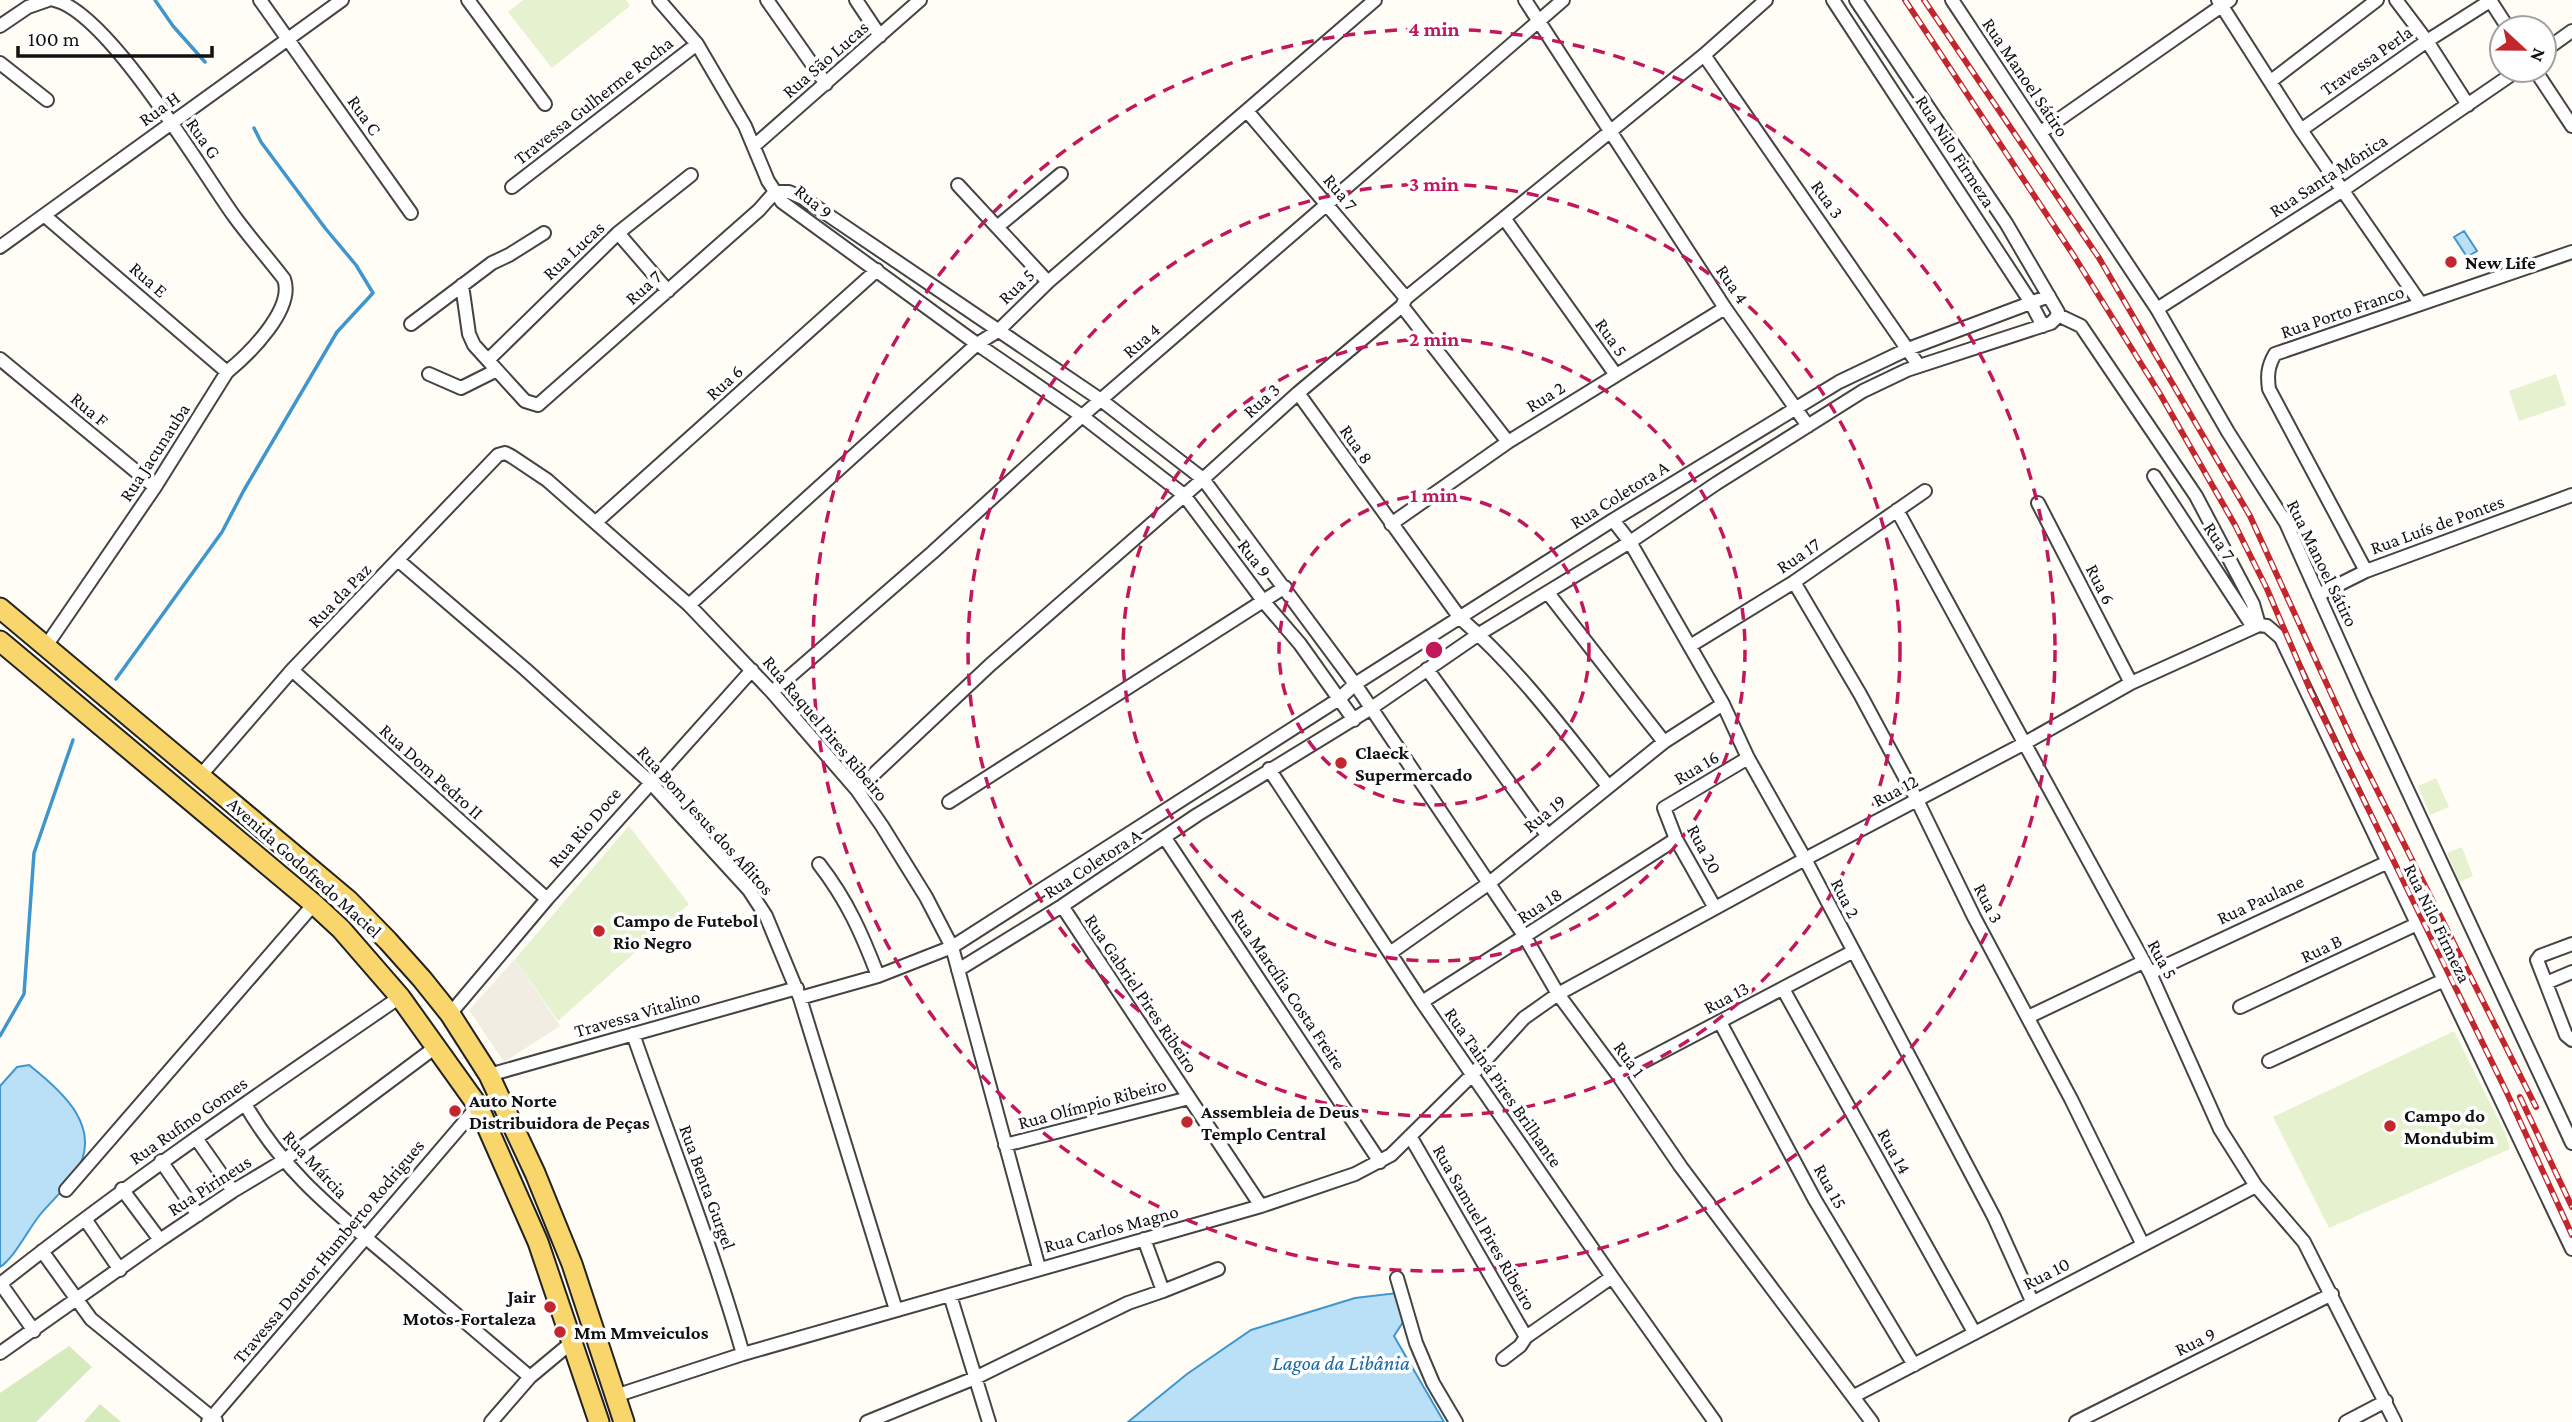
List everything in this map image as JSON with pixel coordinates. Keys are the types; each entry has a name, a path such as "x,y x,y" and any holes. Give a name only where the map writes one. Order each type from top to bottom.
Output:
{"main road":[{"name":"Avenida Godofredo Maciel","path":"0,608 348,900 388,941 450,1014 489,1075 535,1173 572,1264 624,1422"},
{"name":"Avenida Godofredo Maciel","path":"0,640 314,904 341,929 400,997 478,1106 538,1241 599,1422"}],"street":[{"path":"0,26 37,2 48,0"},
{"name":"Rua G","path":"54,0 72,7 118,50 234,216 284,279"},
{"name":"Rua C","path":"260,0 411,213"},
{"name":"Rua H","path":"0,247 342,0"},
{"path":"468,0 545,104"},
{"path":"767,0 826,84"},
{"path":"856,0 880,36"},
{"name":"Rua São Lucas","path":"754,146 920,0"},
{"name":"Rua 5","path":"690,605 977,344 998,331 1048,282 1375,0"},
{"name":"Rua 4","path":"1525,0 1725,308 1808,426"},
{"name":"Rua 4","path":"772,692 933,552 1082,416 1563,0"},
{"name":"Rua 3","path":"857,790 990,665 1298,393 1504,218 1704,55 1766,0"},
{"name":"Rua Nilo Firmeza","path":"1833,0 2030,301 2043,326"},
{"name":"Rua Nilo Firmeza","path":"1856,0 2006,223 2049,296 2057,317"},
{"name":"Rua Manoel Sátiro","path":"1952,0 2157,309 2228,432 2286,523 2374,721 2572,1143"},
{"path":"2271,81 2377,0"},
{"path":"2396,0 2427,41 2468,105"},
{"name":"Travessa Perla","path":"2301,130 2490,0"},
{"path":"666,2 697,44 754,146 770,182"},
{"path":"2041,132 2223,2 2301,130 2421,304"},
{"name":"Travessa Gulherme Rocha","path":"512,187 697,44"},
{"name":"Rua 3","path":"1704,55 1919,366"},
{"path":"0,63 47,100"},
{"name":"Rua Santa Mônica","path":"2157,309 2343,190 2498,84"},
{"path":"2544,84 2572,126"},
{"name":"Rua 7","path":"1247,111 1328,205 1508,442"},
{"path":"997,227 1061,174"},
{"name":"Rua Lucas","path":"429,374 461,388 492,365 618,233 691,175"},
{"name":"Rua 7","path":"492,365 526,401 534,406 542,403 759,210 770,182"},
{"name":"Rua 9","path":"770,182 782,202 793,212 1082,416 1184,495 1264,602 1300,644 1354,720"},
{"name":"Rua 9","path":"770,182 803,198 1101,400 1203,479 1285,587 1370,709"},
{"path":"958,185 1048,282"},
{"name":"Rua E","path":"45,216 227,372"},
{"name":"Rua 5","path":"1504,218 1615,374"},
{"path":"411,324 492,263 544,233"},
{"path":"618,233 667,291"},
{"name":"Rua Porto Franco","path":"2366,571 2269,389 2269,363 2275,354 2572,252"},
{"name":"Rua 6","path":"596,522 877,270"},
{"name":"Rua Jacunauba","path":"46,646 155,487 227,372 243,359 279,313 288,289 284,279"},
{"path":"462,285 471,340 492,365"},
{"name":"Rua Coletora A","path":"952,947 1339,699 1355,684 1796,407 1839,382 1908,349 2049,296"},
{"name":"Rua 2","path":"1391,524 1508,442 1725,308"},
{"path":"2057,317 2081,326 2196,496 2253,604 2256,626"},
{"name":"Rua Coletora A","path":"958,970 1062,906 1269,769 1354,720 1479,634 1630,542 1863,391 1919,366 2043,326 2057,317"},
{"name":"Rua F","path":"0,359 155,487"},
{"name":"Rua 8","path":"1298,393 1460,618 1479,634 1544,705 1608,786"},
{"name":"Rua da Paz","path":"201,775 292,670 498,455 506,453 511,456"},
{"name":"Rua Raquel Pires Ribeiro","path":"511,456 547,480 690,605 772,692 857,790 882,826 926,897 952,947 1039,1268"},
{"name":"Rua 7","path":"2154,476 2256,626"},
{"name":"Rua 17","path":"1690,646 1794,582 1925,491"},
{"name":"Rua Luís de Pontes","path":"2318,595 2366,571 2572,495"},
{"name":"Rua 6","path":"2038,503 2131,683"},
{"name":"Rua 5","path":"1897,510 2146,967 2220,1129 2256,1186 2304,1242 2396,1422"},
{"name":"Rua 2","path":"1613,520 1630,542 1723,704 1748,758 1805,859 1994,1217 2032,1301"},
{"name":"Rua Bom Jesus dos Aflitos","path":"399,561 650,782 749,890 766,916 798,993 896,1310"},
{"name":"Rua 3","path":"1794,582 1860,694 1917,800 1974,917 2028,1017 2143,1245"},
{"path":"949,802 1285,587"},
{"path":"1548,593 1664,742"},
{"name":"Rua Nilo Firmeza","path":"2256,626 2267,626 2281,638 2572,1249"},
{"name":"Rua 12","path":"1558,994 2025,743 2131,683 2256,626"},
{"path":"1427,669 1547,835"},
{"name":"Rua Dom Pedro II","path":"292,670 547,899"},
{"name":"Rua Rio Doce","path":"450,1014 547,899 752,670"},
{"name":"Rua 19","path":"1390,953 1488,884 1664,742 1723,704"},
{"name":"Rua 1","path":"1370,709 1525,937 1558,994 1681,1167 1872,1422"},
{"name":"Rua 16","path":"1664,808 1748,758"},
{"path":"1232,767 1244,785"},
{"name":"Rua Tainá Pires Brilhante","path":"1269,769 1422,1002 1715,1422"},
{"name":"Rua 20","path":"1664,808 1676,839 1715,908"},
{"name":"Rua Marcília Costa Freire","path":"1165,838 1380,1162"},
{"name":"Rua 18","path":"1422,1002 1676,839"},
{"name":"Rua Paulane","path":"2028,1017 2388,862"},
{"path":"819,864 835,885 858,925 878,976"},
{"path":"66,1190 314,904"},
{"name":"Rua Gabriel Pires Ribeiro","path":"1062,906 1261,1206"},
{"name":"Rua B","path":"2240,1007 2417,924"},
{"path":"2570,1034 2546,983 2538,958 2572,944"},
{"name":"Travessa Vitalino","path":"489,1075 633,1034 878,976 952,947"},
{"name":"Rua 13","path":"1618,1075 1852,951"},
{"path":"2546,983 2572,972"},
{"path":"2269,1061 2444,979"},
{"name":"Rua 14","path":"1783,989 1974,1332"},
{"name":"Rua Carlos Magno","path":"615,1396 743,1354 1261,1206 1355,1174 1391,1155 1472,1075 1524,1018 1558,994"},
{"name":"Rua Rufino Gomes","path":"34,1331 3,1287 4,1281 161,1161 400,997"},
{"name":"Rua 15","path":"1720,1022 1815,1200 1914,1365"},
{"name":"Rua Benta Gurgel","path":"633,1034 679,1166 690,1188 743,1354"},
{"name":"Rua Pirineus","path":"0,1353 160,1240 283,1161 437,1046"},
{"name":"Rua Olímpio Ribeiro","path":"1005,1145 1189,1098"},
{"name":"Rua Márcia","path":"245,1104 261,1132 283,1161 325,1204 530,1377"},
{"name":"Travessa Doutor Humberto Rodrigues","path":"212,1420 478,1106"},
{"name":"Rua Samuel Pires Ribeiro","path":"1410,1136 1526,1337"},
{"path":"196,1138 233,1191"},
{"path":"161,1161 198,1215"},
{"name":"Rua 10","path":"1854,1396 2256,1186"},
{"path":"122,1189 160,1240"},
{"path":"85,1219 120,1270"},
{"path":"1144,1239 1163,1291"},
{"path":"42,1251 91,1319 212,1420"},
{"path":"867,1422 975,1378 1128,1303 1218,1269"},
{"path":"1503,1359 1520,1346 1526,1337 1612,1277"},
{"path":"1397,1278 1416,1343 1433,1383 1456,1422"},
{"name":"Rua 9","path":"2077,1422 2332,1294"},
{"path":"950,1295 989,1422"},
{"path":"491,1422 530,1377 572,1342"},
{"path":"2346,1422 2386,1401"}],"green space":[{"path":"523,0 626,0 630,6 552,68 508,12"},
{"path":"2556,374 2566,405 2519,421 2509,391"},
{"path":"2436,778 2449,807 2430,815 2418,786"},
{"name":"Campo de Futebol Rio Negro","path":"629,826 689,904 558,1021 515,959"},
{"path":"2462,847 2473,876 2459,882 2447,853"},
{"name":"Campo do Mondubim","path":"2454,1031 2506,1135 2510,1149 2329,1228 2273,1117"},
{"path":"69,1346 92,1367 36,1422 0,1422 0,1393"},
{"path":"100,1404 121,1422 84,1422"}],"shaded area":[{"path":"515,959 560,1026 504,1062 469,1010"}],"water":[{"path":"2464,231 2477,251 2467,257 2454,237"},
{"path":"29,1065 66,1099 76,1112 83,1127 83,1158 74,1175 0,1267 0,1086 17,1067"},
{"name":"Lagoa da Libânia","path":"1397,1293 1405,1319 1394,1336 1444,1422 1128,1422 1187,1374 1251,1330 1355,1298"}],"waterway":[{"path":"155,0 173,26 205,62"},
{"path":"116,679 222,532 337,332 373,293 356,265 325,228 261,142 254,128"},
{"path":"0,1036 24,994 34,853 73,740"}],"railway":[{"path":"1905,0 2074,256 2160,394 2235,525 2267,589 2311,692 2507,1093 2572,1235"},
{"path":"1924,0 2099,258 2250,516 2356,748 2536,1107"},
{"path":"2520,1097 2572,1207"}],"place":[{"name":"New Life","path":"2451,262"},
{"name":"Claeck Supermercado","path":"1341,763"},
{"name":"Campo de Futebol Rio Negro","path":"599,931"},
{"name":"Auto Norte Distribuidora de Peças","path":"455,1111"},
{"name":"Assembleia de Deus Templo Central","path":"1187,1122"},
{"name":"Campo do Mondubim","path":"2390,1126"},
{"name":"Jair Motos-Fortaleza","path":"550,1307"},
{"name":"Mm Mmveiculos","path":"560,1332"}]}
